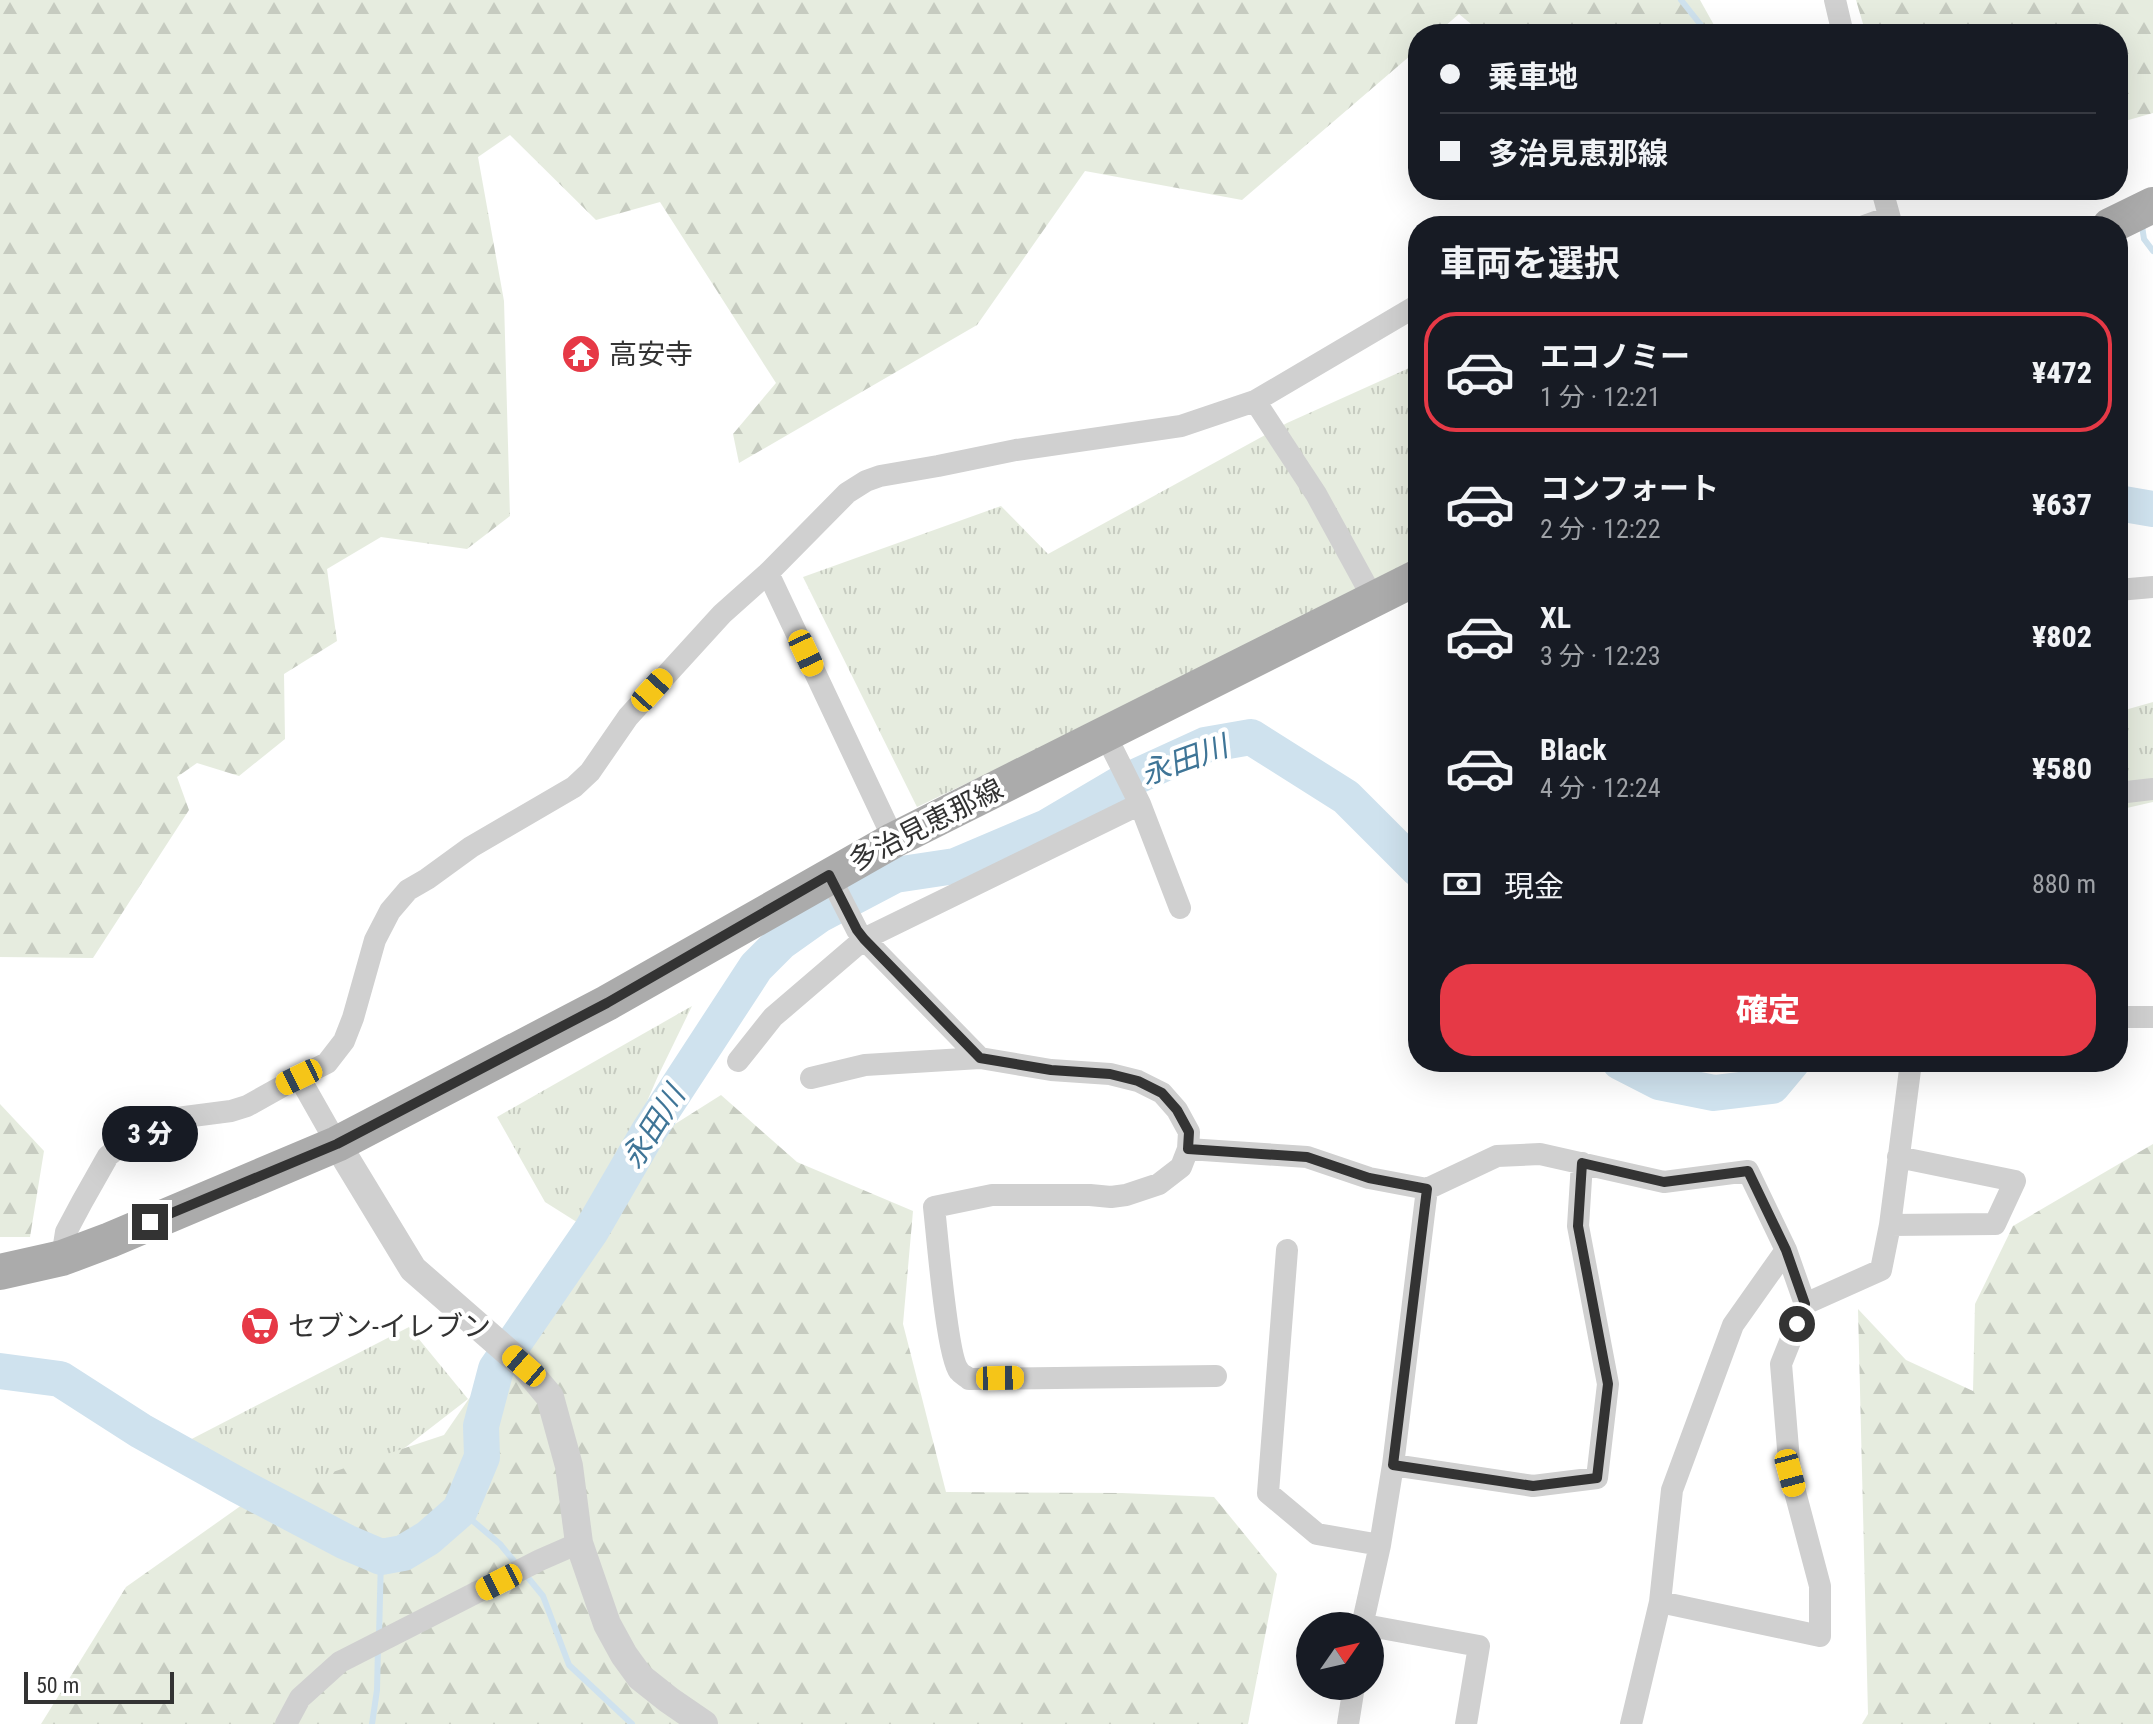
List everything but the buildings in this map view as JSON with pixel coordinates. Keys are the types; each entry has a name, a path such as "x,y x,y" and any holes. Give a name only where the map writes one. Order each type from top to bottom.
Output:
{"main road":[{"path":"2128,217 2153,205"},
{"name":"多治見恵那線","path":"0,1272 62,1258 110,1240 337,1144 607,1003 831,880 894,840 1108,741 1408,582"}],"street":[{"path":"1835,0 1841,24"},
{"path":"62,1258 66,1232 82,1202 108,1156 123,1144 152,1127 177,1118 247,1106 327,1063 344,1041 353,1018 375,940 390,911 408,890 471,847 574,787 590,772 628,717 722,614 768,573 847,493 880,476 1016,450 1181,426 1255,401 1408,311"},
{"path":"1255,401 1316,494 1374,600"},
{"path":"768,573 894,840"},
{"path":"2128,589 2153,587"},
{"path":"1108,741 1137,799 1180,908"},
{"path":"2128,792 2153,789"},
{"path":"738,1061 773,1017 861,935 1137,799"},
{"path":"831,880 861,935 980,1058"},
{"path":"2128,1017 2153,1017"},
{"path":"811,1078 865,1065 980,1058 1051,1070 1110,1074 1138,1081 1162,1093 1177,1110 1189,1132 1188,1149 1181,1167 1159,1184 1111,1197 992,1195 934,1207 952,1352 958,1371 969,1379 1216,1376"},
{"path":"1805,1304 1881,1270 1890,1225 1910,1072"},
{"path":"299,1077 413,1269 524,1366 550,1397 569,1466 579,1543 607,1624 640,1677 704,1724"},
{"path":"1188,1149 1307,1157 1369,1178 1427,1189 1497,1156 1540,1154 1664,1182 1748,1171 1786,1250 1805,1304 1781,1364 1790,1473 1820,1586 1820,1636 1660,1602"},
{"path":"1890,1225 1995,1224 2015,1181 1898,1157"},
{"path":"1393,1465 1533,1486 1597,1478 1608,1384 1578,1226 1582,1163"},
{"path":"1368,1612 1393,1465 1427,1189"},
{"path":"1287,1250 1268,1493 1317,1534 1380,1545"},
{"path":"1631,1724 1660,1602 1672,1490 1733,1325 1786,1250"},
{"path":"286,1724 300,1698 340,1662 579,1543"},
{"path":"1384,1629 1479,1646 1466,1724"},
{"path":"1348,1724 1352,1700"}],"green space":[{"path":"0,0 1700,0 1713,24 1471,24 1459,14 1448,24 1408,24 1408,58 1242,200 1085,171 977,325 739,463 733,434 776,383 660,202 596,220 510,135 478,157 504,301 510,516 467,549 381,537 327,569 337,641 284,674 285,739 239,776 197,763 177,777 189,810 93,958 0,957"},
{"path":"1856,0 2153,0 2153,113 2128,120 2128,24 1863,24"},
{"path":"1408,369 1408,567 1316,617 917,807 803,577 1001,506 1048,554 1287,423"},
{"path":"2153,702 2153,802 2128,808 2128,709"},
{"path":"692,1006 591,1231 545,1202 497,1117"},
{"path":"721,1095 797,1162 913,1211 903,1324 946,1492 1214,1497 1277,1574 1248,1724 41,1724 126,1587 249,1500 444,1435 645,1143"},
{"path":"0,1104 44,1151 30,1237 0,1237"},
{"path":"2153,1144 2153,1724 1862,1724 1868,1714 1858,1309 1906,1360 1973,1391 1975,1304 2013,1226"},
{"path":"409,1327 468,1399 406,1447 297,1515 180,1445"}],"waterway":[{"path":"1681,0 1700,24"},
{"path":"2142,226 2144,239 2153,251"},
{"name":"永田川","path":"2128,505 2153,509"},
{"name":"永田川","path":"0,1371 60,1379 141,1431 346,1542 381,1557 403,1553 428,1538 460,1510 482,1457 481,1426 496,1369 591,1231 649,1131 756,967 781,942 819,915 895,875 955,866 1047,827 1120,784 1205,745 1251,737 1346,797 1408,859"},
{"name":"永田川","path":"1640,1072 1659,1082 1714,1093 1772,1086 1784,1072"},
{"path":"460,1510 500,1544 518,1566"},
{"path":"379,1637 381,1557"},
{"path":"525,1574 543,1596 569,1665 632,1724"},
{"path":"372,1724 378,1648"}],"place":[{"name":"高安寺","path":"581,354"},
{"name":"セブン-イレブン","path":"260,1326"}],"route":[{"path":"150,1222 337,1144 607,1003 829,875 864,939 980,1058 1051,1070 1110,1074 1138,1081 1162,1093 1177,1110 1189,1132 1188,1149 1307,1157 1369,1178 1427,1189 1393,1465 1533,1486 1597,1478 1608,1384 1578,1226 1582,1163 1664,1182 1748,1171 1786,1250 1805,1304 1797,1324"}]}
